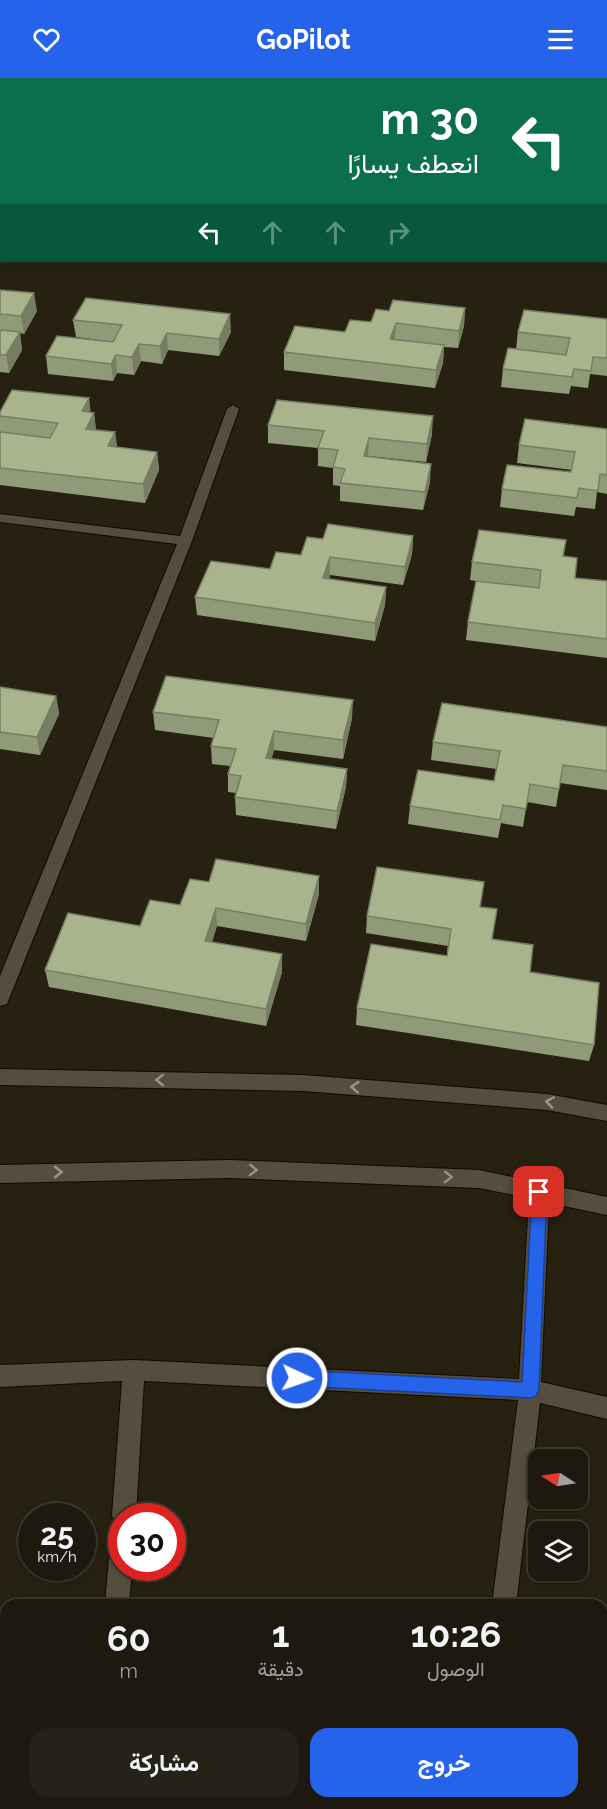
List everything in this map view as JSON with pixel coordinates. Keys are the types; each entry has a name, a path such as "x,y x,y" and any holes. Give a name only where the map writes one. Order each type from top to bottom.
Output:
{"street":[{"path":"0,999 185,541 233,409"},
{"path":"0,518 185,541"},
{"path":"0,1077 303,1083 548,1101 607,1113"},
{"path":"0,1174 229,1169 479,1179 607,1206"},
{"path":"505,1599 530,1390 539,1192"},
{"path":"125,1503 134,1370"},
{"path":"0,1376 134,1370 530,1390 607,1408"},
{"path":"118,1599 119,1581"}],"building":[{"path":"0,290 34,293 21,316 0,314"},
{"path":"86,298 230,314 219,339 167,333 160,346 139,344 132,357 116,355 111,364 46,356 57,336 113,342 122,325 73,320"},
{"path":"393,300 465,308 459,331 396,323 390,339 444,345 436,370 284,352 295,326 345,332 350,320 371,322 376,309 389,311"},
{"path":"524,310 607,319 607,358 593,357 591,371 574,369 572,377 503,369 508,348 566,355 570,338 518,332"},
{"path":"0,330 20,332 6,355 0,355"},
{"path":"12,390 89,398 82,411 94,413 86,429 115,432 108,446 157,452 143,484 0,468 0,432 50,438 58,423 0,416"},
{"path":"277,400 433,416 427,444 369,438 364,456 431,464 425,492 340,483 345,469 333,467 338,450 318,448 324,431 268,425"},
{"path":"525,419 607,429 607,475 600,474 598,491 579,488 577,498 502,489 507,465 571,472 575,452 519,445"},
{"path":"328,524 413,536 405,567 330,557 323,578 386,587 375,623 195,597 211,561 270,569 276,552 301,555 307,537 323,539"},
{"path":"479,530 566,540 563,556 577,558 575,578 607,581 607,639 468,622 476,581 539,588 541,570 472,562"},
{"path":"166,676 353,700 343,740 274,731 266,758 347,769 337,811 235,797 241,776 228,774 236,749 211,746 219,720 153,712"},
{"path":"0,687 56,696 37,737 0,732"},
{"path":"442,703 607,727 607,771 563,765 559,789 530,784 526,809 503,805 500,820 410,806 418,770 494,781 500,751 433,742"},
{"path":"216,859 319,876 306,924 216,908 205,941 282,954 266,1009 45,970 68,913 140,926 150,900 180,905 190,879 209,882"},
{"path":"377,867 484,882 480,907 497,909 492,939 533,945 530,972 599,983 594,1045 357,1008 371,944 447,956 451,929 367,916"}],"route":[{"path":"297,1378 530,1390 539,1192"}]}
